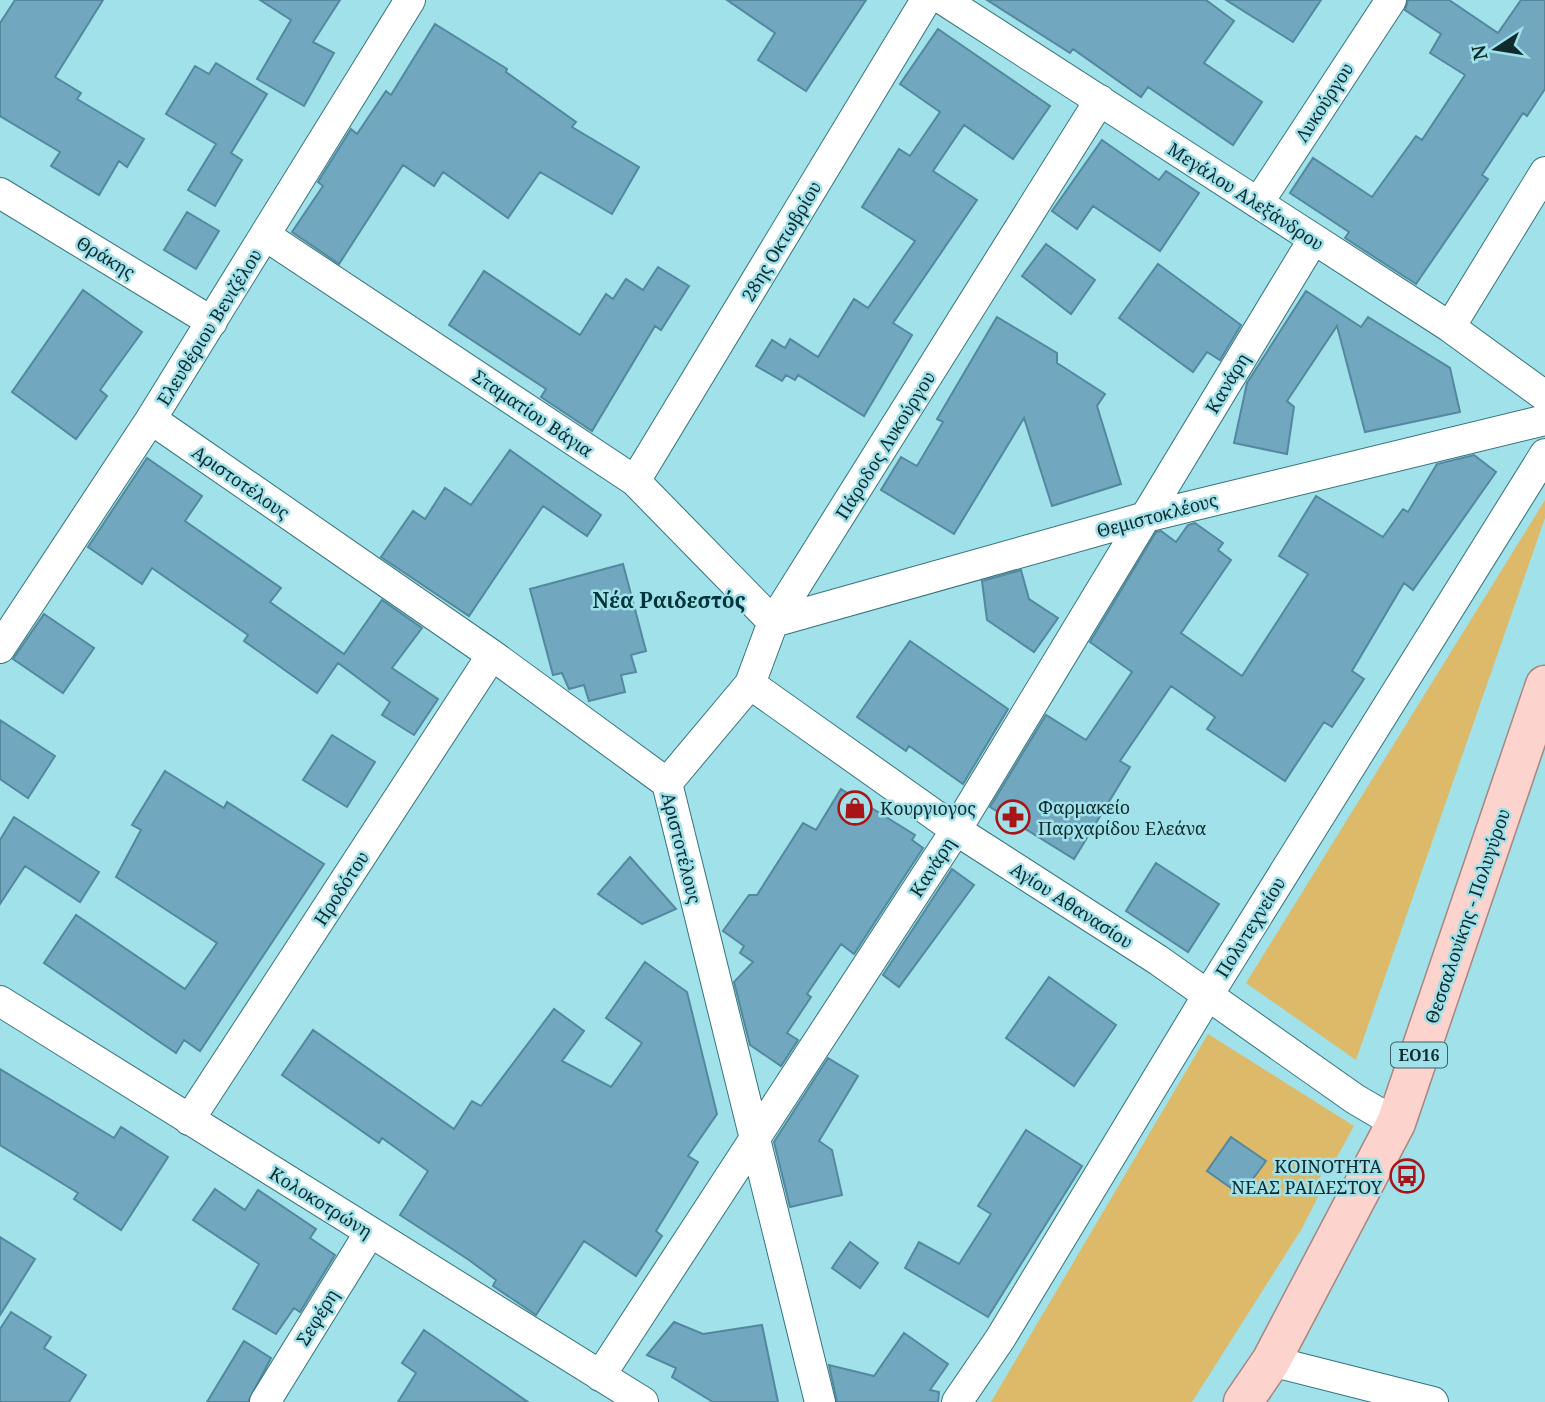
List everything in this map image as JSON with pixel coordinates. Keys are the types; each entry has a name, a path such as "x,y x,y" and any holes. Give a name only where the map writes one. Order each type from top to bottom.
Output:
{"main road":[{"name":"Θεσσαλονίκης - Πολυγύρου","path":"1243,1402 1271,1361 1396,1123 1545,685"}],"street":[{"name":"Ελευθέριου Βενιζέλου","path":"0,648 151,419 267,236 410,0"},
{"name":"28ης Οκτωβρίου","path":"635,481 926,0"},
{"name":"Μεγάλου Αλεξάνδρου","path":"944,0 1450,327 1545,396"},
{"name":"Λυκούργου","path":"1258,203 1391,0"},
{"name":"Πάροδος Λυκούργου","path":"667,783 750,684 773,622 1100,100"},
{"path":"1450,327 1545,172"},
{"name":"Θράκης","path":"0,193 212,322"},
{"name":"Σταματίου Βάγια","path":"267,236 635,481 773,622"},
{"name":"Κανάρη","path":"600,1376 753,1137 956,830 1312,240"},
{"name":"Αριστοτέλους","path":"151,419 492,655 667,783 820,1402"},
{"name":"Θεμιστοκλέους","path":"773,622 1146,517 1545,420"},
{"name":"Πολυτεχνείου","path":"957,1402 1000,1339 1208,995 1545,454"},
{"name":"Ηροδότου","path":"189,1120 492,655"},
{"name":"Αγίου Αθανασίου","path":"750,684 956,830 1208,995 1356,1099 1396,1123"},
{"name":"Κολοκοτρώνη","path":"0,1001 643,1402"},
{"name":"Σεφέρη","path":"265,1402 370,1232"},
{"path":"1271,1361 1433,1402"}],"shaded area":[{"path":"1545,500 1545,518 1356,1060 1246,983"},
{"path":"1208,1034 1354,1126 1333,1164 1326,1164 1318,1182 1323,1187 1301,1230 1192,1402 991,1402"}],"building":[{"path":"15,0 103,0 55,77 81,93 77,99 144,139 127,167 119,161 99,195 51,166 60,152 0,116 0,23"},
{"path":"260,0 340,0 313,42 334,53 304,106 257,79 291,20"},
{"path":"727,0 866,0 806,91 758,60 775,33"},
{"path":"987,0 1206,0 1234,21 1204,63 1262,102 1233,145 1148,87 1141,97 1073,49 1070,53"},
{"path":"1226,0 1321,0 1293,42"},
{"path":"1408,0 1449,0 1498,33 1521,0 1545,0 1545,89 1527,116 1523,113 1482,175 1488,179 1416,284 1345,238 1349,232 1290,193 1313,158 1372,197 1416,136 1422,140 1465,75 1430,53 1441,34 1405,10"},
{"path":"435,24 507,69 506,72 576,122 572,127 639,167 612,214 540,172 508,218 443,172 434,186 403,165 339,264 292,232 323,186 318,182 351,129 357,134 386,91 391,95"},
{"path":"938,29 1050,106 1013,159 964,125 933,171 977,200 893,323 912,335 864,416 798,375 795,380 786,375 782,381 756,366 772,340 785,348 790,339 818,357 854,299 868,308 915,241 862,207 899,149 910,156 940,112 900,84"},
{"path":"216,63 267,94 231,153 242,160 215,206 188,190 216,144 166,114 195,66 209,74"},
{"path":"1102,140 1159,180 1166,171 1199,193 1160,251 1093,206 1077,229 1052,211"},
{"path":"187,212 219,231 196,269 164,250"},
{"path":"1046,244 1095,280 1071,314 1022,276"},
{"path":"1158,264 1241,325 1220,360 1207,352 1193,372 1119,318"},
{"path":"658,267 689,286 661,330 655,326 592,431 541,397 546,389 449,325 484,271 580,335 606,294 613,299 626,279 643,290"},
{"path":"83,290 142,332 100,390 107,396 76,439 12,392"},
{"path":"1306,291 1361,327 1368,317 1450,368 1460,412 1365,432 1337,326 1287,401 1294,407 1287,454 1234,443 1247,383"},
{"path":"997,317 1057,353 1057,363 1105,394 1097,406 1121,484 1052,506 1024,418 954,534 881,490 901,457 917,466 943,422 937,419"},
{"path":"510,450 601,515 587,536 543,506 469,616 381,557 413,511 425,519 445,488 471,505"},
{"path":"1474,455 1496,472 1413,590 1404,583 1352,671 1364,679 1332,727 1324,722 1285,781 1207,729 1215,717 1171,686 1120,761 1130,767 1074,859 990,807 1046,715 1086,740 1132,672 1090,642 1156,532 1161,531 1176,542 1188,525 1195,523 1223,543 1218,550 1231,560 1181,633 1242,676 1308,574 1279,556 1316,496 1383,537 1403,509 1408,512 1437,464"},
{"path":"147,458 202,496 185,521 281,588 270,602 344,654 382,600 422,628 392,668 438,699 414,735 382,715 390,702 338,663 317,693 244,641 248,635 152,568 142,584 88,547"},
{"path":"623,564 646,651 631,655 636,672 621,675 625,692 589,701 584,685 569,689 562,673 553,675 530,589"},
{"path":"1021,570 1029,599 1058,618 1034,652 987,620 982,581"},
{"path":"44,614 94,648 63,693 13,659"},
{"path":"910,641 1008,709 963,784 909,746 906,751 857,717"},
{"path":"0,720 55,756 28,798 0,779"},
{"path":"332,735 375,762 347,807 303,780"},
{"path":"165,771 224,808 227,802 324,864 200,1051 184,1040 176,1053 44,963 76,915 185,989 217,943 116,877 141,830 132,825"},
{"path":"841,789 915,835 912,840 923,848 854,954 841,944 807,994 811,997 787,1033 798,1040 781,1066 750,1045 734,982 753,962 740,953 744,946 723,931 749,895 757,895 803,823 816,830"},
{"path":"14,817 99,872 80,902 25,866 0,904 0,840"},
{"path":"630,857 676,909 642,924 598,894"},
{"path":"1156,863 1219,904 1188,952 1126,911"},
{"path":"952,869 974,885 899,987 883,975"},
{"path":"645,962 687,992 717,1114 688,1156 698,1162 656,1231 662,1236 636,1276 584,1241 536,1315 493,1286 496,1280 469,1260 400,1215 428,1171 382,1138 379,1143 282,1075 313,1030 454,1129 472,1101 481,1106 554,1009 584,1031 562,1061 611,1087 642,1043 606,1018"},
{"path":"1049,977 1116,1025 1074,1086 1006,1038"},
{"path":"828,1058 858,1076 819,1141 832,1150 842,1195 790,1207 774,1142"},
{"path":"0,1069 114,1138 121,1127 168,1157 121,1230 74,1199 78,1193 0,1145"},
{"path":"1026,1130 1082,1166 988,1317 905,1268 919,1242 959,1264 991,1214 978,1206"},
{"path":"1231,1137 1266,1161 1241,1195 1207,1171"},
{"path":"215,1189 245,1210 258,1190 316,1229 310,1238 335,1255 300,1312 294,1308 276,1334 233,1309 259,1264 193,1220"},
{"path":"0,1237 35,1259 0,1315"},
{"path":"850,1242 878,1263 860,1288 832,1268"},
{"path":"11,1312 51,1337 44,1348 86,1375 69,1402 0,1402 0,1329"},
{"path":"674,1322 703,1334 762,1325 778,1402 713,1402 672,1377 676,1368 647,1355"},
{"path":"424,1330 528,1402 398,1402 416,1373 402,1363"},
{"path":"904,1333 948,1364 930,1390 939,1392 938,1402 837,1402 829,1365 874,1376"},
{"path":"244,1341 271,1358 248,1402 207,1402"}],"place":[{"name":"Κουργιογος","path":"855,808"},
{"name":"Φαρμακείο Παρχαρίδου Ελεάνα","path":"1013,817"},
{"name":"ΚΟΙΝΟΤΗΤΑ ΝΕΑΣ ΡΑΙΔΕΣΤΟΥ","path":"1407,1176"}],"district":[{"name":"Νέα Ραιδεστός","path":"669,600"}]}
